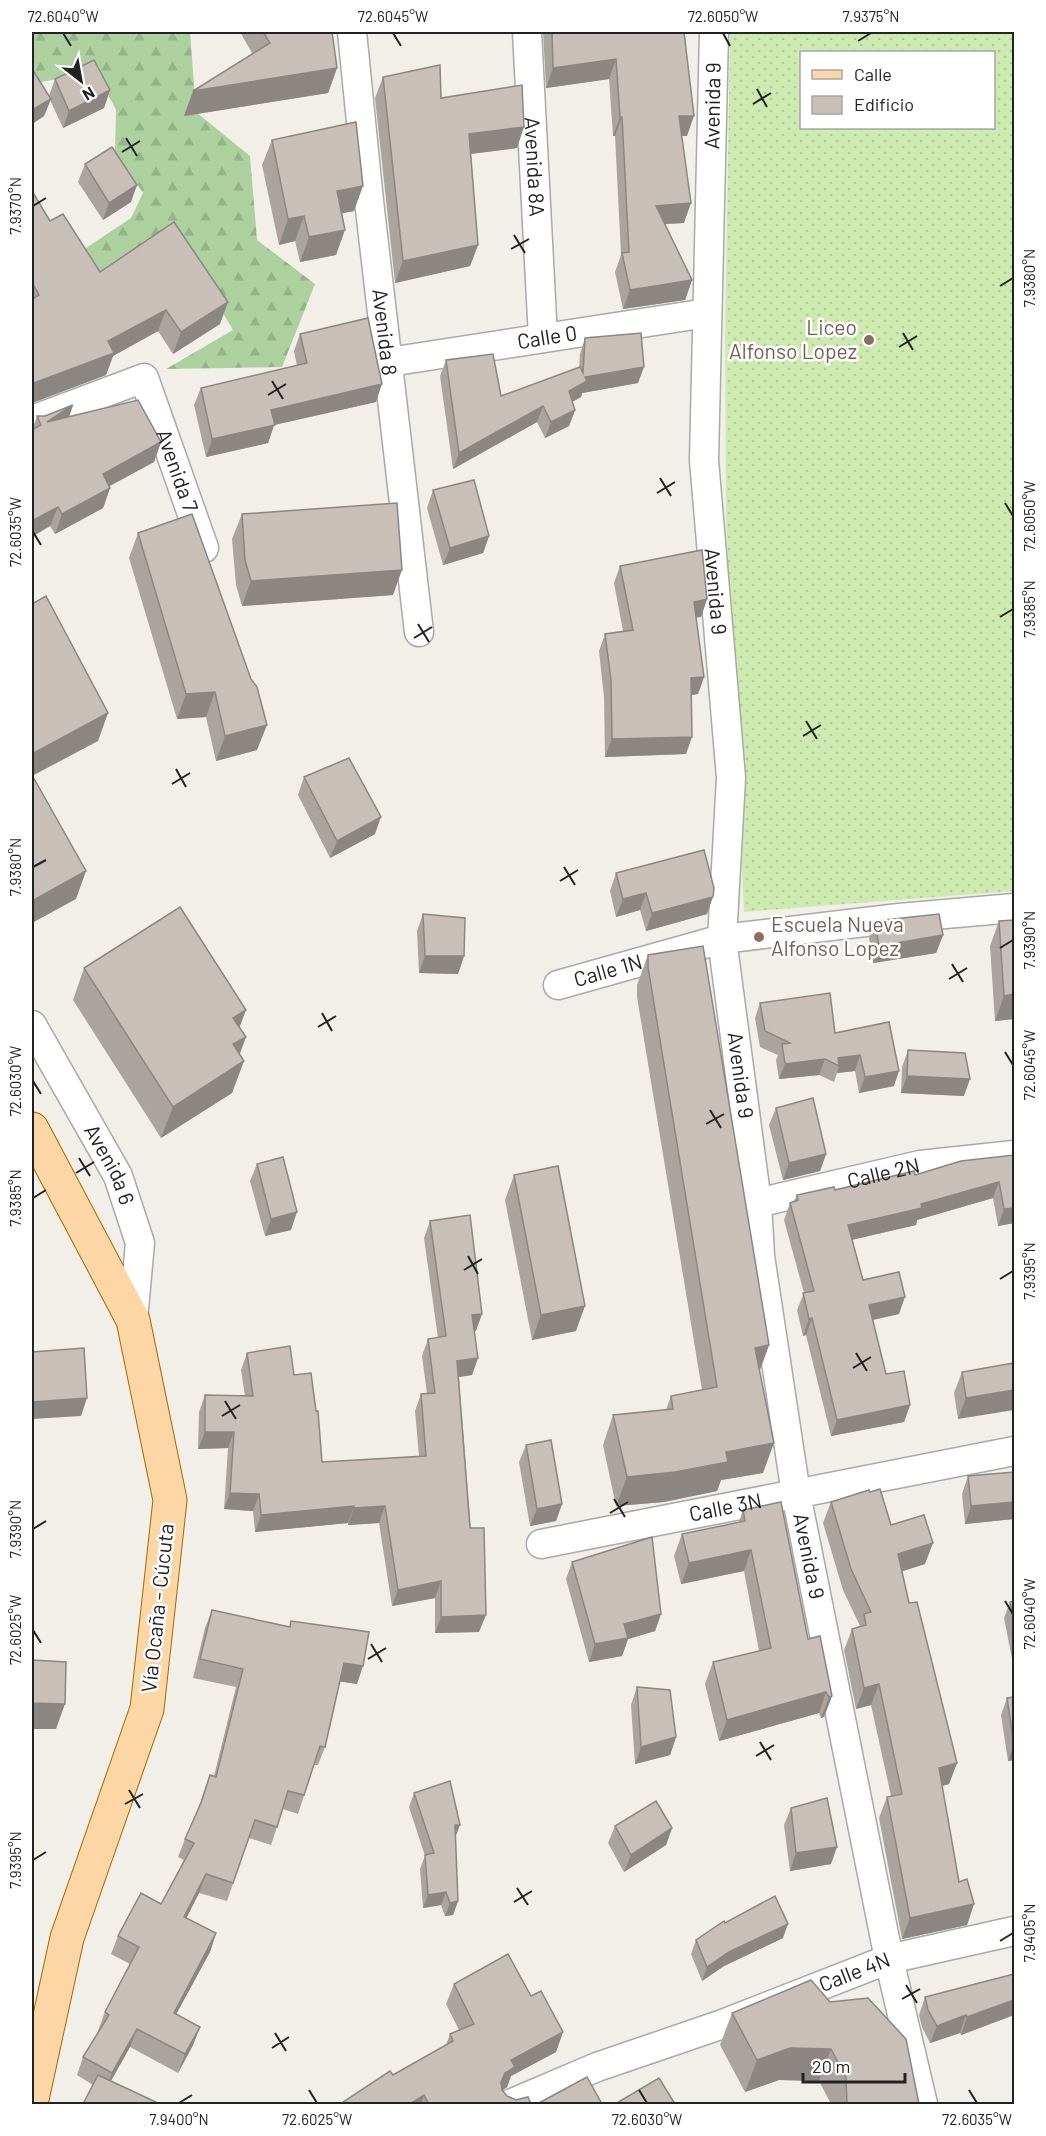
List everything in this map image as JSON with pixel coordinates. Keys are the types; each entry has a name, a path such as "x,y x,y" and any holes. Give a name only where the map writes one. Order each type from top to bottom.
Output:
{"main road":[{"name":"Vía Ocaña - Cúcuta","path":"32,1129 134,1320 170,1500 147,1708 68,1938 32,2099"}],"street":[{"name":"Avenida 8","path":"352,32 369,201 419,632"},
{"name":"Avenida 8A","path":"527,32 543,338"},
{"name":"Avenida 9","path":"714,32 704,460 732,778 722,939 757,1203 760,1256 796,1494 889,1959 923,2104"},
{"name":"Calle 0","path":"388,362 707,313"},
{"name":"Avenida 7","path":"32,420 144,378 214,578"},
{"name":"Calle 1N","path":"558,985 722,939 899,918 1014,908"},
{"name":"Avenida 6","path":"32,1025 118,1176 140,1244 134,1320"},
{"name":"Calle 2N","path":"757,1203 920,1165 1014,1155"},
{"name":"Calle 3N","path":"541,1544 1014,1451"},
{"name":"Calle 4N","path":"510,2104 597,2067 720,2025 889,1959 1014,1931"}],"green space":[{"path":"32,32 190,32 196,112 250,156 257,240 315,284 282,367 166,369 233,330 173,229 101,281 83,250 131,218 143,193 115,151 116,110 96,71 37,83 32,72"},
{"path":"730,32 1014,32 1014,891 744,912 726,517 725,338"}],"building":[{"path":"263,32 332,32 337,68 193,91 270,43"},
{"path":"552,32 684,32 694,116 679,116 691,203 656,206 692,280 630,290 622,253 629,252 622,117 620,117 616,59 553,68"},
{"path":"94,60 110,90 69,111 55,79"},
{"path":"440,65 441,98 522,85 524,127 469,134 478,245 403,261 383,77"},
{"path":"32,69 51,99 32,110"},
{"path":"356,122 363,186 337,191 345,230 309,237 304,216 288,219 272,140"},
{"path":"112,147 137,185 109,203 85,164"},
{"path":"32,191 50,221 63,214 100,272 174,222 228,302 181,332 166,310 108,341 114,353 32,385 32,299 39,295 32,282"},
{"path":"368,318 382,384 271,410 275,425 212,439 201,388 307,363 300,334"},
{"path":"641,333 644,367 585,377 587,381 569,391 575,410 551,422 543,406 459,453 446,360 493,354 501,396 580,367 583,373 585,338"},
{"path":"138,400 161,442 103,474 110,488 62,514 58,507 32,521 32,430 41,425 37,416 45,416 73,405 47,422"},
{"path":"474,480 489,536 450,548 433,490"},
{"path":"397,503 402,570 251,581 245,560 242,514"},
{"path":"192,514 251,679 257,687 267,725 225,736 215,692 186,694 138,533"},
{"path":"702,550 707,599 694,602 704,677 691,678 692,737 612,739 611,680 605,634 633,630 620,566"},
{"path":"46,596 108,713 32,754 32,604"},
{"path":"349,758 381,817 337,841 304,777"},
{"path":"32,775 86,871 32,901"},
{"path":"704,850 714,888 713,897 652,913 646,893 623,899 616,873"},
{"path":"180,907 246,1010 233,1018 246,1037 233,1044 244,1061 173,1107 84,968"},
{"path":"423,914 465,918 464,956 425,956"},
{"path":"939,914 943,935 879,946 875,921"},
{"path":"1014,920 1014,994 1004,996 999,921"},
{"path":"703,946 769,1345 755,1348 774,1443 726,1452 728,1462 675,1472 627,1477 613,1415 673,1409 671,1396 717,1387 648,967 648,955"},
{"path":"830,993 835,1033 889,1022 899,1071 865,1077 860,1055 838,1058 839,1066 825,1059 785,1064 782,1044 790,1043 765,1031 760,1003"},
{"path":"908,1050 965,1053 970,1079 907,1076"},
{"path":"813,1098 826,1154 789,1163 776,1108"},
{"path":"1014,1155 1014,1208 1004,1209 999,1182 921,1204 922,1208 848,1225 863,1280 899,1272 905,1297 869,1305 886,1374 904,1371 910,1405 837,1420 812,1318 809,1319 803,1293 814,1291 790,1203 798,1200 797,1195 834,1187 835,1190 914,1171 915,1175 961,1161"},
{"path":"283,1157 297,1212 271,1219 257,1164"},
{"path":"558,1166 585,1306 541,1315 514,1175"},
{"path":"470,1215 482,1314 472,1315 478,1358 457,1361 470,1528 484,1528 486,1615 441,1617 441,1581 398,1590 385,1506 354,1508 354,1506 261,1515 259,1494 230,1493 234,1432 205,1432 205,1395 253,1396 247,1353 290,1346 294,1375 311,1373 316,1411 318,1411 322,1462 426,1456 421,1394 435,1393 428,1339 446,1336 430,1221"},
{"path":"84,1348 87,1398 32,1402 32,1352"},
{"path":"1014,1363 1014,1390 966,1398 962,1372"},
{"path":"551,1440 562,1504 537,1509 526,1445"},
{"path":"1014,1472 1014,1502 971,1506 968,1476"},
{"path":"880,1489 891,1525 924,1515 933,1543 898,1554 909,1603 917,1602 957,1763 939,1768 959,1882 967,1879 974,1904 910,1918 887,1797 902,1794 879,1684 864,1688 852,1629 866,1625 864,1614 871,1612 851,1569 831,1502 869,1490 870,1492"},
{"path":"781,1502 808,1639 820,1636 832,1696 829,1697 826,1692 727,1720 713,1662 771,1648 751,1550 689,1563 682,1534 745,1521 743,1510"},
{"path":"652,1537 661,1614 624,1624 628,1638 595,1644 572,1562"},
{"path":"1014,1601 1014,1622 1010,1602"},
{"path":"212,1610 290,1627 291,1621 369,1632 363,1666 344,1663 325,1747 320,1746 304,1795 288,1791 277,1827 255,1820 233,1883 206,1874 184,1917 216,1933 174,2013 200,2027 185,2054 137,2029 112,2073 83,2057 109,2015 105,2012 139,1947 118,1936 141,1893 161,1904 194,1843 185,1839 201,1803 210,1775 216,1777 243,1669 200,1659"},
{"path":"32,1660 66,1662 65,1704 32,1703"},
{"path":"637,1687 670,1690 676,1737 641,1747"},
{"path":"1014,1697 1014,1744 1007,1698"},
{"path":"450,1781 460,1825 455,1825 458,1901 450,1903 446,1892 428,1895 425,1855 434,1853 414,1793"},
{"path":"827,1798 837,1847 796,1853 791,1808"},
{"path":"656,1801 672,1828 631,1855 615,1826"},
{"path":"775,1896 788,1924 729,1952 707,1967 696,1940 724,1921 725,1923"},
{"path":"508,1954 531,1996 541,1991 563,2032 511,2060 515,2067 505,2073 501,2082 502,2090 507,2096 516,2100 528,2097 531,2104 429,2104 424,2095 410,2104 345,2104 343,2102 390,2071 393,2075 453,2041 450,2034 474,2024 454,1984"},
{"path":"1014,1974 1014,2000 937,2026 928,2010 925,1997"},
{"path":"811,1980 830,2002 868,1998 906,2039 919,2104 847,2104 846,2078 831,2049 790,2048 757,2060 732,2013"},
{"path":"98,2075 160,2104 83,2104"},
{"path":"587,2077 602,2104 537,2104"},
{"path":"659,2078 675,2104 615,2104"}],"place":[{"name":"Liceo Alfonso Lopez","path":"869,340"},
{"name":"Escuela Nueva Alfonso Lopez","path":"759,937"}]}
